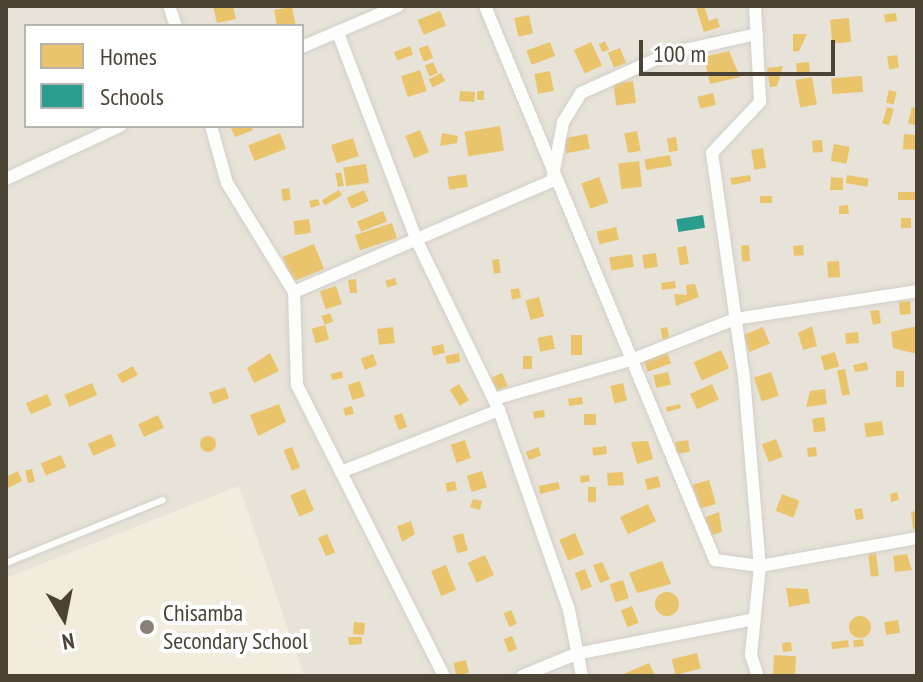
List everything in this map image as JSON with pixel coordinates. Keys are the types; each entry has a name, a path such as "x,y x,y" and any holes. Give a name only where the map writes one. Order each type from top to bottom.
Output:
{"street":[{"path":"304,46 398,6"},
{"path":"485,6 552,181 715,560 760,566 917,538"},
{"path":"755,6 760,102 712,153 735,319 760,566 751,655 758,676"},
{"path":"338,33 417,241 497,405 569,610 582,676"},
{"path":"552,181 563,122 581,93 670,53 757,34"},
{"path":"6,179 116,128"},
{"path":"212,128 227,183 294,292 297,385 444,676"},
{"path":"294,292 552,181"},
{"path":"341,472 497,405 631,360 735,319 917,291"},
{"path":"522,676 576,654 755,619"}],"lane":[{"path":"7,561 163,500"}],"shaded area":[{"path":"6,6 917,6 917,676 6,676"},
{"name":"Chisamba Secondary School","path":"239,486 304,676 6,676 6,578"}],"building: Homes":[{"path":"213,6 233,6 236,19 217,23"},
{"path":"704,6 709,21 717,18 720,27 704,32 696,7"},
{"path":"292,7 296,24 277,24 274,10"},
{"path":"440,11 446,26 424,35 418,20"},
{"path":"896,13 897,21 885,22 884,14"},
{"path":"529,15 533,34 518,37 514,18"},
{"path":"849,18 851,42 832,44 830,20"},
{"path":"793,34 807,34 799,51 793,52"},
{"path":"605,41 609,50 602,52 599,44"},
{"path":"550,42 555,56 532,65 527,51"},
{"path":"591,42 602,66 585,74 574,50"},
{"path":"428,45 433,58 424,62 419,49"},
{"path":"410,46 413,54 397,60 394,52"},
{"path":"620,48 626,63 614,68 608,53"},
{"path":"729,51 740,77 710,84 704,57"},
{"path":"897,55 899,68 889,69 887,57"},
{"path":"433,62 438,73 430,77 425,66"},
{"path":"809,62 810,73 797,74 796,63"},
{"path":"783,66 777,86 770,87 767,68"},
{"path":"420,70 427,91 408,97 401,76"},
{"path":"550,71 554,91 538,94 534,74"},
{"path":"441,73 445,81 433,87 429,79"},
{"path":"862,76 863,92 832,94 831,78"},
{"path":"812,77 817,105 800,108 795,80"},
{"path":"633,81 636,103 616,106 613,84"},
{"path":"889,90 897,92 894,105 886,103"},
{"path":"460,91 475,92 474,102 459,101"},
{"path":"477,91 484,91 484,100 477,100"},
{"path":"713,93 716,105 700,109 697,97"},
{"path":"887,107 894,109 889,125 882,123"},
{"path":"912,107 917,109 917,126 908,123"},
{"path":"500,126 504,151 468,156 464,132"},
{"path":"231,128 253,130 235,137"},
{"path":"420,130 429,152 414,158 405,136"},
{"path":"637,131 641,151 628,153 624,133"},
{"path":"280,133 286,149 254,161 248,145"},
{"path":"442,133 458,136 457,143 440,146"},
{"path":"587,134 590,149 566,153 563,139"},
{"path":"904,134 917,135 916,150 903,149"},
{"path":"676,137 678,151 669,152 667,138"},
{"path":"353,138 359,156 337,163 331,145"},
{"path":"822,140 823,152 813,153 812,141"},
{"path":"834,144 850,147 846,164 831,161"},
{"path":"763,148 766,168 754,170 751,150"},
{"path":"670,155 672,166 646,170 644,160"},
{"path":"639,161 642,187 621,189 618,164"},
{"path":"366,164 369,183 346,186 343,168"},
{"path":"341,172 344,186 338,187 335,173"},
{"path":"466,174 468,187 449,190 447,177"},
{"path":"750,175 751,181 732,185 730,178"},
{"path":"847,175 869,179 867,187 846,183"},
{"path":"599,177 608,202 590,209 581,183"},
{"path":"831,177 843,178 843,190 830,190"},
{"path":"289,188 291,200 283,201 281,189"},
{"path":"339,190 342,195 325,205 322,200"},
{"path":"364,190 369,201 352,209 347,198"},
{"path":"898,192 917,192 917,200 898,200"},
{"path":"760,196 772,196 772,203 760,203"},
{"path":"318,199 320,205 311,208 309,201"},
{"path":"848,205 849,214 839,214 839,206"},
{"path":"383,211 387,221 361,232 357,221"},
{"path":"901,218 911,218 911,228 901,228"},
{"path":"309,219 311,233 295,235 293,221"},
{"path":"392,223 397,238 360,250 355,235"},
{"path":"616,227 619,240 599,244 597,231"},
{"path":"314,244 324,269 293,282 282,257"},
{"path":"749,245 750,261 742,262 741,246"},
{"path":"803,245 804,255 794,256 793,246"},
{"path":"686,246 689,264 680,265 677,247"},
{"path":"656,253 658,267 644,269 642,255"},
{"path":"632,254 634,267 611,270 609,258"},
{"path":"499,259 501,273 494,274 492,260"},
{"path":"839,261 840,277 828,278 827,262"},
{"path":"395,278 397,285 387,287 385,281"},
{"path":"356,279 357,293 350,293 348,280"},
{"path":"675,281 676,288 662,290 661,283"},
{"path":"695,284 699,297 676,306 674,294 687,295 686,285"},
{"path":"336,286 342,304 326,309 320,291"},
{"path":"519,288 521,298 512,300 510,290"},
{"path":"539,297 544,316 531,320 525,301"},
{"path":"910,301 911,314 900,315 899,302"},
{"path":"879,310 881,323 873,325 870,311"},
{"path":"330,313 333,321 325,325 322,316"},
{"path":"325,325 329,339 316,343 312,329"},
{"path":"812,326 817,346 803,350 798,333"},
{"path":"917,326 917,354 893,348 891,332"},
{"path":"393,327 395,343 379,345 377,329"},
{"path":"667,327 670,339 663,340 660,329"},
{"path":"763,327 770,344 749,352 743,335"},
{"path":"858,332 859,343 846,344 845,333"},
{"path":"552,335 555,349 540,352 537,338"},
{"path":"571,335 582,335 582,355 571,355"},
{"path":"443,344 445,353 433,355 431,347"},
{"path":"721,350 729,368 702,380 694,362"},
{"path":"667,352 671,363 648,372 644,361"},
{"path":"835,352 839,366 825,371 821,356"},
{"path":"270,353 279,371 254,383 247,368"},
{"path":"459,353 460,362 447,364 445,356"},
{"path":"373,354 377,365 365,370 361,358"},
{"path":"523,356 532,356 532,369 523,369"},
{"path":"867,362 868,370 855,372 853,365"},
{"path":"133,366 138,375 122,383 117,375"},
{"path":"845,369 850,395 842,396 837,371"},
{"path":"342,371 343,378 332,380 331,374"},
{"path":"896,371 904,371 904,387 896,387"},
{"path":"668,372 671,385 656,388 653,375"},
{"path":"771,372 779,396 762,401 754,378"},
{"path":"502,373 508,386 497,391 491,378"},
{"path":"360,381 365,396 353,400 348,385"},
{"path":"92,383 97,395 69,407 64,395"},
{"path":"623,383 627,401 614,403 610,386"},
{"path":"459,384 469,400 460,406 450,390"},
{"path":"712,384 719,400 697,409 690,394"},
{"path":"225,387 229,398 213,404 209,393"},
{"path":"825,389 827,404 806,407 810,391"},
{"path":"47,394 52,405 31,414 26,403"},
{"path":"582,397 583,404 569,406 568,399"},
{"path":"279,404 286,422 258,436 250,415"},
{"path":"680,404 681,408 667,412 666,407"},
{"path":"352,406 354,414 345,416 343,408"},
{"path":"544,410 545,417 534,418 533,412"},
{"path":"402,413 407,427 399,430 394,416"},
{"path":"584,414 596,414 596,425 584,425"},
{"path":"158,415 164,428 144,437 138,424"},
{"path":"824,417 826,431 814,433 812,419"},
{"path":"882,421 884,435 866,437 864,424"},
{"path":"111,434 116,446 93,456 88,444"},
{"path":"205,436 211,436 216,444 214,450 205,452 200,447 200,441"},
{"path":"776,439 783,457 769,462 762,444"},
{"path":"465,440 471,458 457,463 451,445"},
{"path":"688,440 690,452 677,454 675,442"},
{"path":"648,441 653,459 637,464 631,442"},
{"path":"606,446 607,454 593,456 592,448"},
{"path":"292,447 300,467 292,471 284,450"},
{"path":"538,447 541,455 529,460 526,452"},
{"path":"816,447 817,456 808,457 807,448"},
{"path":"61,455 66,467 46,476 41,464"},
{"path":"32,469 35,482 28,483 25,471"},
{"path":"18,471 22,481 6,489 6,477"},
{"path":"482,471 487,487 472,492 467,476"},
{"path":"623,472 624,485 608,486 607,473"},
{"path":"589,475 590,481 581,483 580,476"},
{"path":"658,476 661,487 647,490 644,480"},
{"path":"709,480 716,504 700,509 693,485"},
{"path":"455,481 457,490 447,492 445,483"},
{"path":"558,482 560,489 540,494 539,486"},
{"path":"588,487 596,487 596,502 588,502"},
{"path":"305,489 314,510 299,516 290,495"},
{"path":"897,492 899,500 891,502 890,494"},
{"path":"782,494 800,501 793,518 776,511"},
{"path":"473,499 482,501 480,510 470,507"},
{"path":"648,504 656,521 628,534 620,517"},
{"path":"862,508 864,519 856,520 854,509"},
{"path":"917,511 917,528 913,529 911,512"},
{"path":"719,512 722,532 709,536 703,518"},
{"path":"411,521 415,534 402,542 397,526"},
{"path":"463,533 468,550 457,553 452,536"},
{"path":"575,533 584,554 568,561 559,540"},
{"path":"327,534 335,552 326,556 318,538"},
{"path":"876,553 879,576 871,577 868,554"},
{"path":"907,554 912,570 895,572 893,556"},
{"path":"485,555 494,575 477,583 468,563"},
{"path":"662,561 671,584 637,593 629,573"},
{"path":"602,562 610,579 600,583 593,565"},
{"path":"446,565 456,590 441,596 431,571"},
{"path":"585,569 592,587 582,591 575,573"},
{"path":"623,580 629,598 616,602 610,584"},
{"path":"786,588 808,589 810,603 789,607"},
{"path":"662,592 672,592 679,599 679,609 672,616 662,616 655,609 655,599"},
{"path":"632,606 639,623 628,627 621,610"},
{"path":"511,610 517,624 509,627 504,613"},
{"path":"860,616 871,627 860,638 849,627"},
{"path":"898,620 900,633 886,635 884,622"},
{"path":"354,622 365,623 364,635 353,634"},
{"path":"512,636 517,649 509,652 504,639"},
{"path":"348,637 362,637 362,644 349,645"},
{"path":"863,639 864,646 854,647 853,640"},
{"path":"848,640 849,647 832,649 831,642"},
{"path":"791,642 792,651 783,652 782,643"},
{"path":"697,653 701,669 676,675 672,659"},
{"path":"774,655 796,656 795,676 773,676"},
{"path":"466,660 469,673 456,676 453,663"},
{"path":"649,663 655,676 619,676"}],"building: Schools":[{"path":"703,215 705,228 678,232 676,219"}],"place":[{"name":"Chisamba Secondary School","path":"147,627"}]}
